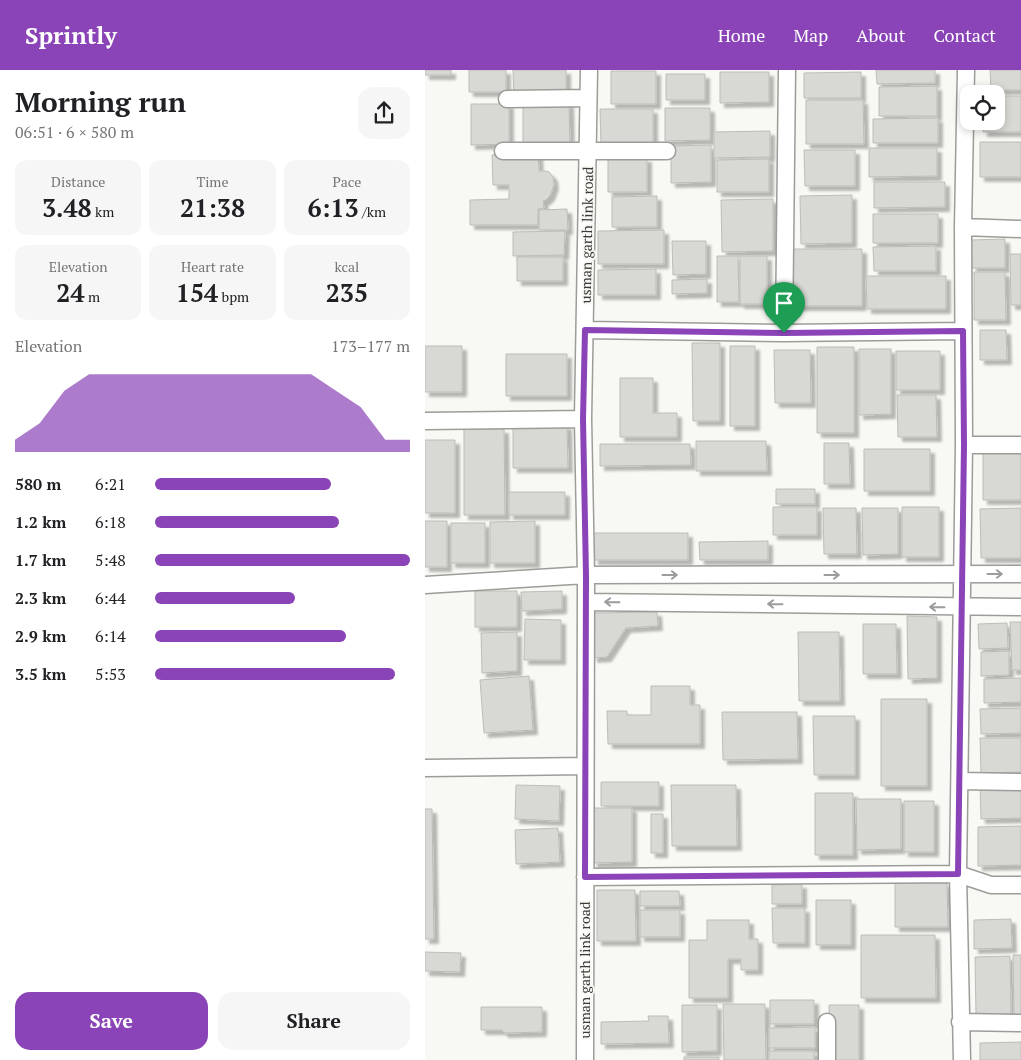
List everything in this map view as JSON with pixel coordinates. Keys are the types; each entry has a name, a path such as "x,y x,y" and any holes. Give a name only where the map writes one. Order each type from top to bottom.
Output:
{"street":[{"name":"usman garth link road","path":"585,1060 586,576 583,419 589,70"},
{"path":"784,333 787,70"},
{"path":"962,1060 958,874 964,445 963,227 966,70"},
{"path":"507,99 589,98"},
{"path":"503,151 667,151"},
{"path":"963,227 1021,229"},
{"path":"585,330 784,333 963,331"},
{"path":"425,421 583,419"},
{"path":"964,445 1021,445"},
{"path":"425,585 586,576 1021,574"},
{"path":"586,602 1021,607"},
{"path":"425,768 585,766"},
{"path":"959,781 1021,782"},
{"path":"585,877 958,874 991,885 1021,885"},
{"path":"827,1022 827,1060"},
{"path":"960,1022 1021,1023"}],"building":[{"path":"425,70 451,70 451,75 425,75"},
{"path":"469,70 506,70 506,92 469,92"},
{"path":"513,70 566,70 566,97 514,97"},
{"path":"876,70 935,70 935,83 877,84"},
{"path":"990,70 1021,70 1021,90 1005,90 1005,85 991,85"},
{"path":"611,71 656,71 656,104 611,104"},
{"path":"720,72 769,72 769,102 720,103"},
{"path":"861,72 861,98 804,98 804,73"},
{"path":"666,74 705,74 705,100 666,100"},
{"path":"937,86 937,116 879,116 879,87"},
{"path":"1005,96 1021,96 1021,132 983,132 983,130 1005,130"},
{"path":"806,100 863,100 864,144 806,144"},
{"path":"523,103 569,103 570,148 523,148"},
{"path":"471,104 509,104 509,144 471,145"},
{"path":"665,108 710,108 710,140 665,141"},
{"path":"600,109 653,109 653,145 601,145"},
{"path":"938,118 938,143 873,143 873,119"},
{"path":"770,131 770,157 714,158 714,132"},
{"path":"980,142 1021,142 1021,177 980,177"},
{"path":"711,145 711,182 671,183 671,146"},
{"path":"869,148 937,148 937,176 869,177"},
{"path":"804,150 855,150 855,186 805,186"},
{"path":"538,154 539,171 549,172 553,177 554,185 550,196 543,201 544,208 538,209 538,225 470,225 470,200 509,199 509,185 493,185 492,155"},
{"path":"608,158 647,158 647,192 608,192"},
{"path":"769,159 769,192 717,192 717,160"},
{"path":"874,182 945,182 945,207 874,208"},
{"path":"852,195 852,243 801,244 800,196"},
{"path":"657,196 657,227 612,227 612,197"},
{"path":"773,199 773,251 722,252 721,200"},
{"path":"567,209 568,230 539,230 539,210"},
{"path":"873,214 938,214 938,243 873,243"},
{"path":"664,230 664,264 598,264 598,231"},
{"path":"565,231 564,255 513,256 513,232"},
{"path":"1005,239 1005,268 972,268 971,240"},
{"path":"672,241 706,241 706,274 673,275"},
{"path":"936,246 936,271 874,271 873,247"},
{"path":"792,249 862,249 862,306 792,306"},
{"path":"1010,254 1021,254 1021,305 1011,305"},
{"path":"717,256 738,256 739,302 717,302"},
{"path":"740,256 767,256 767,304 740,304"},
{"path":"517,257 563,257 563,281 517,281"},
{"path":"656,269 656,295 598,295 598,270"},
{"path":"974,272 1005,272 1006,320 974,320"},
{"path":"866,276 946,276 946,309 867,309"},
{"path":"707,279 707,293 672,294 672,280"},
{"path":"980,330 1006,330 1007,360 980,360"},
{"path":"692,343 720,343 720,421 693,421"},
{"path":"425,346 462,346 462,392 425,392"},
{"path":"730,346 755,346 755,426 730,426"},
{"path":"817,347 854,347 854,433 817,433"},
{"path":"859,349 891,349 891,414 859,415"},
{"path":"774,350 810,350 811,403 775,403"},
{"path":"896,351 940,351 940,390 896,390"},
{"path":"506,354 567,354 567,396 506,396"},
{"path":"620,378 653,378 653,413 677,413 677,437 620,437"},
{"path":"897,395 936,395 937,437 898,437"},
{"path":"567,425 568,468 513,468 513,426"},
{"path":"464,429 504,429 505,515 464,515"},
{"path":"425,440 455,440 455,513 425,513"},
{"path":"696,441 766,441 767,471 696,471"},
{"path":"824,443 849,443 850,484 824,484"},
{"path":"600,444 690,444 691,465 600,466"},
{"path":"864,449 930,449 930,491 864,491"},
{"path":"983,450 1021,450 1021,500 983,500"},
{"path":"776,489 815,489 815,504 776,504"},
{"path":"509,492 565,492 565,515 509,515"},
{"path":"773,507 817,507 817,535 773,535"},
{"path":"902,507 939,507 939,557 902,557"},
{"path":"823,508 856,508 857,554 824,554"},
{"path":"862,508 898,508 898,554 863,555"},
{"path":"1021,508 1021,558 981,558 980,509"},
{"path":"425,521 447,521 447,567 425,567"},
{"path":"535,521 535,563 490,563 490,522"},
{"path":"451,523 485,523 485,563 451,563"},
{"path":"593,533 688,533 688,560 594,560"},
{"path":"768,541 768,560 700,560 699,542"},
{"path":"475,591 517,591 517,627 475,627"},
{"path":"562,591 562,609 522,611 521,592"},
{"path":"657,612 658,626 626,628 607,657 593,658 591,613"},
{"path":"907,616 937,617 937,678 908,679"},
{"path":"525,619 561,620 561,660 524,660"},
{"path":"1010,622 1021,622 1021,670 1012,670"},
{"path":"1007,623 1008,648 979,649 978,624"},
{"path":"863,624 896,624 897,674 863,674"},
{"path":"517,632 517,671 482,673 481,633"},
{"path":"798,632 839,632 840,701 799,701"},
{"path":"1009,651 1009,675 981,676 981,652"},
{"path":"529,676 533,730 484,733 480,680"},
{"path":"1021,678 1021,702 984,703 984,679"},
{"path":"651,686 690,686 690,705 700,705 700,744 608,744 607,711 627,711 627,715 651,715"},
{"path":"881,699 927,699 927,786 881,786"},
{"path":"1021,708 1021,733 981,734 980,709"},
{"path":"722,712 797,712 798,759 723,760"},
{"path":"813,716 855,716 855,775 814,775"},
{"path":"980,738 1021,738 1021,772 981,773"},
{"path":"601,782 659,782 659,806 601,806"},
{"path":"1021,784 1021,818 981,819 980,785"},
{"path":"516,785 560,786 559,821 515,819"},
{"path":"671,785 736,785 737,846 672,846"},
{"path":"815,793 853,793 853,855 815,855"},
{"path":"856,799 901,799 901,849 857,850"},
{"path":"904,801 934,801 934,852 904,852"},
{"path":"593,808 632,808 632,862 593,863"},
{"path":"425,809 432,809 434,939 425,939"},
{"path":"651,814 663,814 663,853 651,853"},
{"path":"1021,826 1021,865 978,866 978,827"},
{"path":"558,828 560,862 516,864 515,830"},
{"path":"895,883 947,883 948,927 895,927"},
{"path":"802,884 802,904 772,904 772,885"},
{"path":"597,890 635,890 636,941 597,941"},
{"path":"640,891 679,891 680,906 640,906"},
{"path":"816,900 851,900 851,945 816,945"},
{"path":"772,908 805,908 805,943 773,943"},
{"path":"640,910 680,910 680,937 640,937"},
{"path":"1011,919 1012,948 974,949 974,920"},
{"path":"707,920 749,920 749,939 758,939 758,970 741,970 741,959 728,959 728,998 689,998 689,940 707,940"},
{"path":"861,935 935,935 936,998 861,998"},
{"path":"425,952 461,953 460,972 425,971"},
{"path":"1013,955 1021,955 1021,1017 1014,1017"},
{"path":"1010,956 1011,1014 976,1015 975,957"},
{"path":"770,1000 814,1000 814,1024 770,1024"},
{"path":"723,1004 765,1004 766,1060 724,1060"},
{"path":"682,1005 717,1005 717,1051 682,1052"},
{"path":"829,1005 859,1005 859,1060 830,1060"},
{"path":"481,1007 542,1007 542,1032 504,1033 502,1030 481,1030"},
{"path":"648,1016 668,1016 669,1043 601,1044 601,1022 649,1021"},
{"path":"815,1027 815,1048 769,1048 769,1028"},
{"path":"1021,1042 1021,1060 980,1060 980,1043"},
{"path":"769,1051 814,1051 814,1060 769,1060"},
{"path":"684,1057 719,1057 719,1060 684,1060"}],"route":[{"path":"585,330 784,333 963,331 964,445 958,874 585,877 586,576 583,419 585,330"}]}
